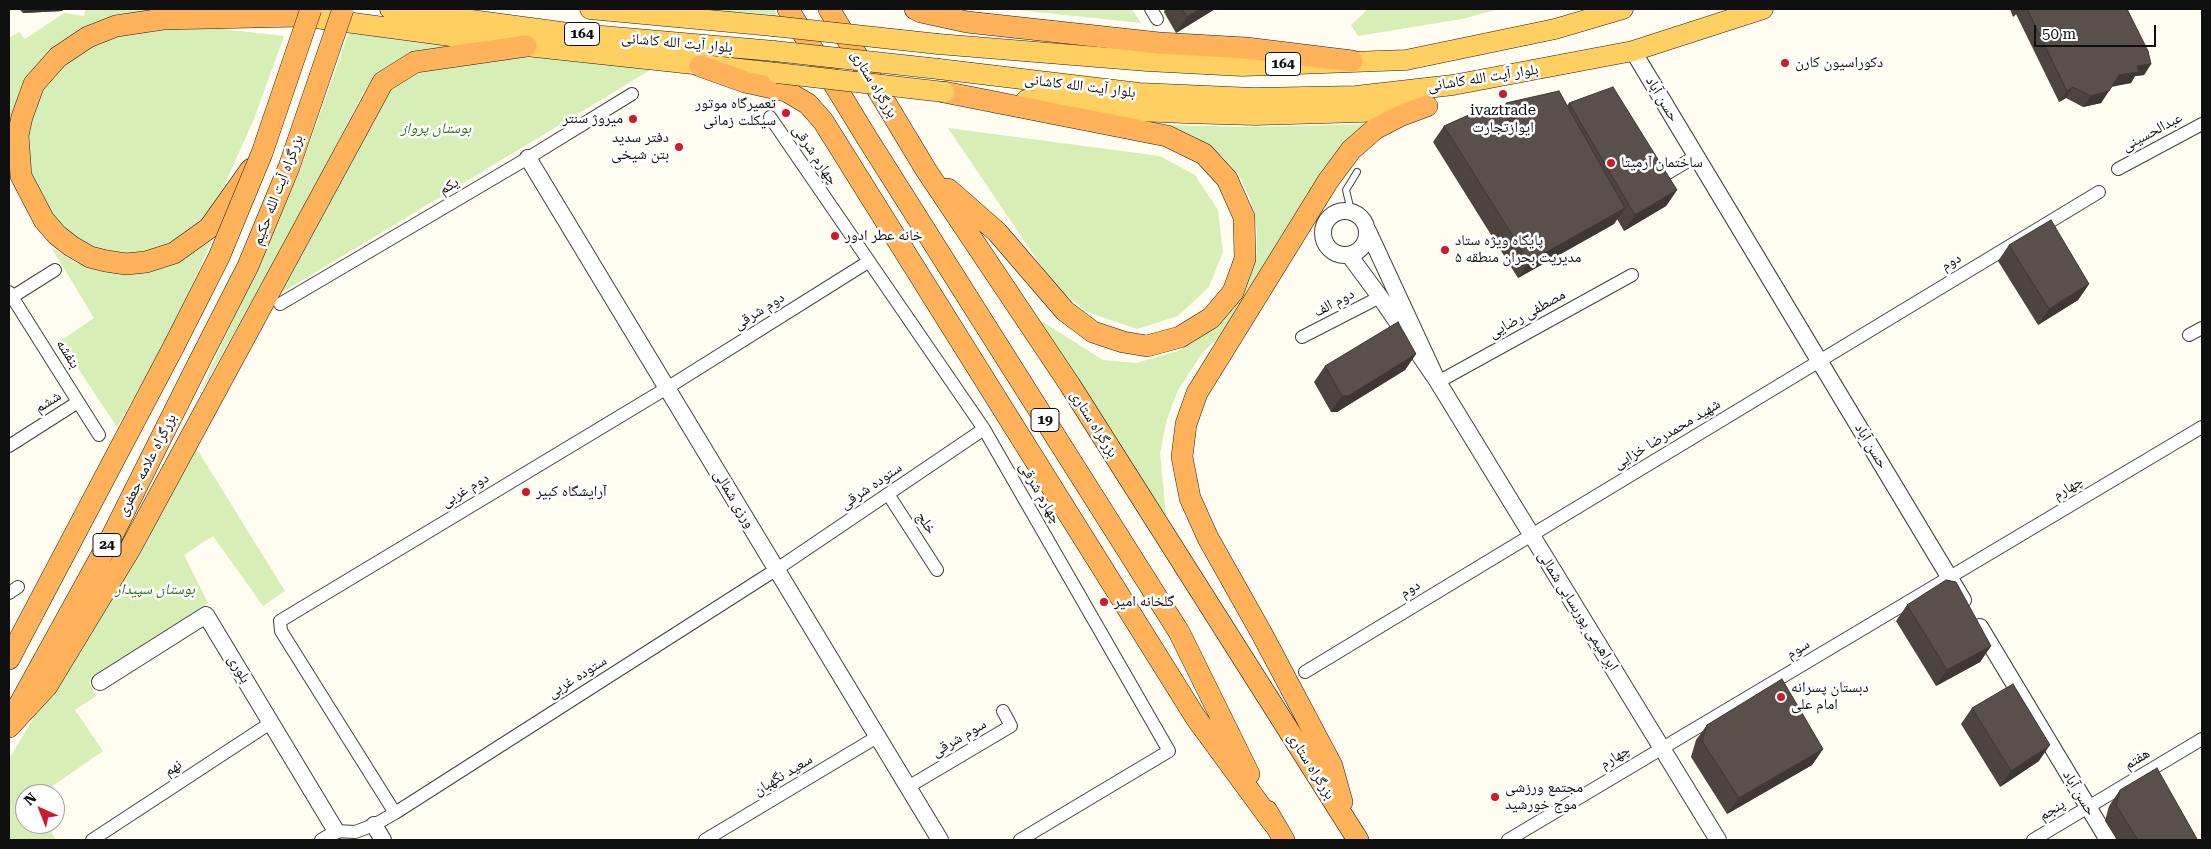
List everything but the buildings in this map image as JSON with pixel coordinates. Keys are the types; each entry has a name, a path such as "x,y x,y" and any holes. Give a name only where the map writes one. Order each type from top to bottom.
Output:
{"highway":[{"name":"بزرگراه آیت الله حکیم","path":"198,364 248,266 289,167 343,9"},
{"name":"19","path":"788,9 872,147 1179,632 1278,832"},
{"name":"بزرگراه ستاری","path":"829,9 926,170 1070,385 1358,840"},
{"path":"915,9 967,22 1160,43 1246,48 1352,61"},
{"name":"بزرگراه آیت الله حکیم","path":"174,346 220,257 262,153 306,13"},
{"path":"262,153 209,228 174,253 146,262 126,264 90,257 57,235 44,220 21,176 18,135 22,117 34,84 58,56 88,38 116,26 163,19 306,13"},
{"path":"9,727 47,686 130,549 383,82 415,62 526,46"},
{"path":"700,66 745,82 786,91 808,104 823,121 1196,718 1278,832"},
{"path":"926,170 997,232 1065,311 1093,332 1123,342 1147,346 1180,337 1211,318 1233,292 1245,259 1244,217 1227,179 1204,154 1168,136 944,92"},
{"path":"1347,822 1332,766 1262,634 1208,538 1190,498 1182,457 1186,424 1198,393 1226,343 1328,181 1351,150 1375,129 1400,116 1427,106"},
{"name":"بزرگراه علامه جعفری","path":"9,658 174,346"},
{"name":"بزرگراه علامه جعفری","path":"9,723 110,538 198,364"}],"main road":[{"path":"249,9 306,13 526,46 1138,112 1184,114 1361,112 1427,106 1453,85"},
{"name":"بلوار آیت الله کاشانی","path":"390,9 568,33 774,51 1139,93 1254,98 1356,96 1453,85 1633,51 1763,9"},
{"name":"بلوار آیت الله کاشانی","path":"590,9 938,44 1147,61 1242,66 1406,60 1554,29 1623,9"}],"street":[{"name":"حسن آباد","path":"1633,51 2108,840"},
{"name":"یکم","path":"280,304 528,158 632,94"},
{"name":"چهارم شرقی","path":"770,117 984,429 1169,751 1020,840"},
{"name":"عبدالحسینی","path":"2118,169 2202,124"},
{"path":"1653,182 1696,156"},
{"name":"ورزی شمالی","path":"528,158 940,840"},
{"name":"دوم","path":"1819,361 2099,192"},
{"path":"1343,210 1351,211 1362,218 1368,231 1361,249 1349,255 1334,252 1329,248 1323,235 1323,228 1330,216 1343,210"},
{"name":"ابراهیمی پوربسابی شمالی","path":"1368,231 1438,382"},
{"name":"ابراهیمی پوربسابی شمالی","path":"1349,255 1438,382 1718,840"},
{"name":"دوم شرقی","path":"667,388 868,262"},
{"path":"10,296 55,270"},
{"name":"مصطفی رضایی","path":"1438,382 1632,275"},
{"name":"بنفشه","path":"10,296 99,435"},
{"name":"دوم الف","path":"1302,337 1380,297"},
{"path":"2188,335 2202,328"},
{"name":"شهید محمدرضا خزایی","path":"1531,535 1819,361"},
{"name":"دوم غربی","path":"395,813 282,631 280,621 667,388"},
{"name":"ششم","path":"9,446 78,402"},
{"name":"چهارم","path":"1950,577 2202,427"},
{"name":"ستوده شرقی","path":"777,569 984,429"},
{"name":"خلج","path":"888,494 937,570"},
{"name":"دوم","path":"1305,672 1531,535"},
{"name":"ستوده غربی","path":"352,836 395,813 777,569"},
{"name":"سوم","path":"1662,748 1950,577"},
{"name":"بلوری","path":"100,682 206,614 336,831"},
{"name":"سوم شرقی","path":"908,787 1011,726 1003,711"},
{"name":"نهم","path":"92,840 272,722"},
{"name":"سعید نگهبان","path":"705,840 878,737"},
{"name":"هفتم","path":"2088,807 2202,739"},
{"name":"چهارم","path":"1508,840 1662,748"},
{"name":"پنجم","path":"2033,840 2088,807"},
{"path":"374,825 383,840"},
{"path":"321,840 336,831 352,836"}],"lane":[{"path":"1351,211 1346,190 1357,172"}],"green space":[{"path":"86,9 197,9 91,25 60,43 41,61 9,141 9,38 19,32 25,39 64,13 84,16"},
{"path":"685,9 774,9 779,18"},
{"path":"1009,9 1132,9 1141,23"},
{"path":"1368,9 1499,9 1462,19 1358,36 1351,25"},
{"path":"187,25 284,36 254,119 213,210 178,244 138,256 96,250 72,238 57,223 31,177 25,145 30,114 46,79 73,54 106,38"},
{"path":"349,32 462,46 409,55 396,61 383,69 363,93 306,204 198,397 299,173"},
{"name":"بوستان پرواز","path":"525,55 652,69 278,295 385,95 397,83 412,74 430,68"},
{"path":"1366,124 1224,333 1203,352 1178,390 1167,419 1160,453 1166,516 1038,319 1103,360 1136,363 1178,351 1208,332 1232,306 1257,254 1257,232 1250,199 1239,175 1224,158 1193,138 1161,125 1248,127"},
{"path":"948,128 1160,156 1195,175 1218,210 1223,252 1209,287 1178,316 1137,329 1087,312 1054,285"},
{"path":"221,220 182,307 117,427 60,341 94,318 51,247 74,262 100,270 132,274 167,266"},
{"name":"بوستان سپیدار","path":"195,446 285,591 263,606 213,536 184,555 208,603 89,682 96,696 75,710 103,751 55,784 15,784 15,834 52,834 56,840 9,840 9,759"}],"place":[{"name":"دکوراسیون کارن","path":"1785,63"},
{"name":"ivaztrade ایوازتجارت","path":"1503,94"},
{"name":"تعمیرگاه موتور سیکلت زمانی","path":"786,113"},
{"name":"میروژ سنتر","path":"633,119"},
{"name":"دفتر سدید بتن شیخی","path":"679,147"},
{"name":"ساختمان آرمیتا","path":"1611,163"},
{"name":"خانه عطر ادور","path":"835,236"},
{"name":"پایگاه ویژه ستاد مدیریت بحران منطقه ۵","path":"1445,250"},
{"name":"آرایشگاه کبیر","path":"526,492"},
{"name":"گلخانه امیر","path":"1104,602"},
{"name":"دبستان پسرانه امام علی","path":"1781,697"},
{"name":"مجتمع ورزشی موج خورشید","path":"1495,797"}]}
